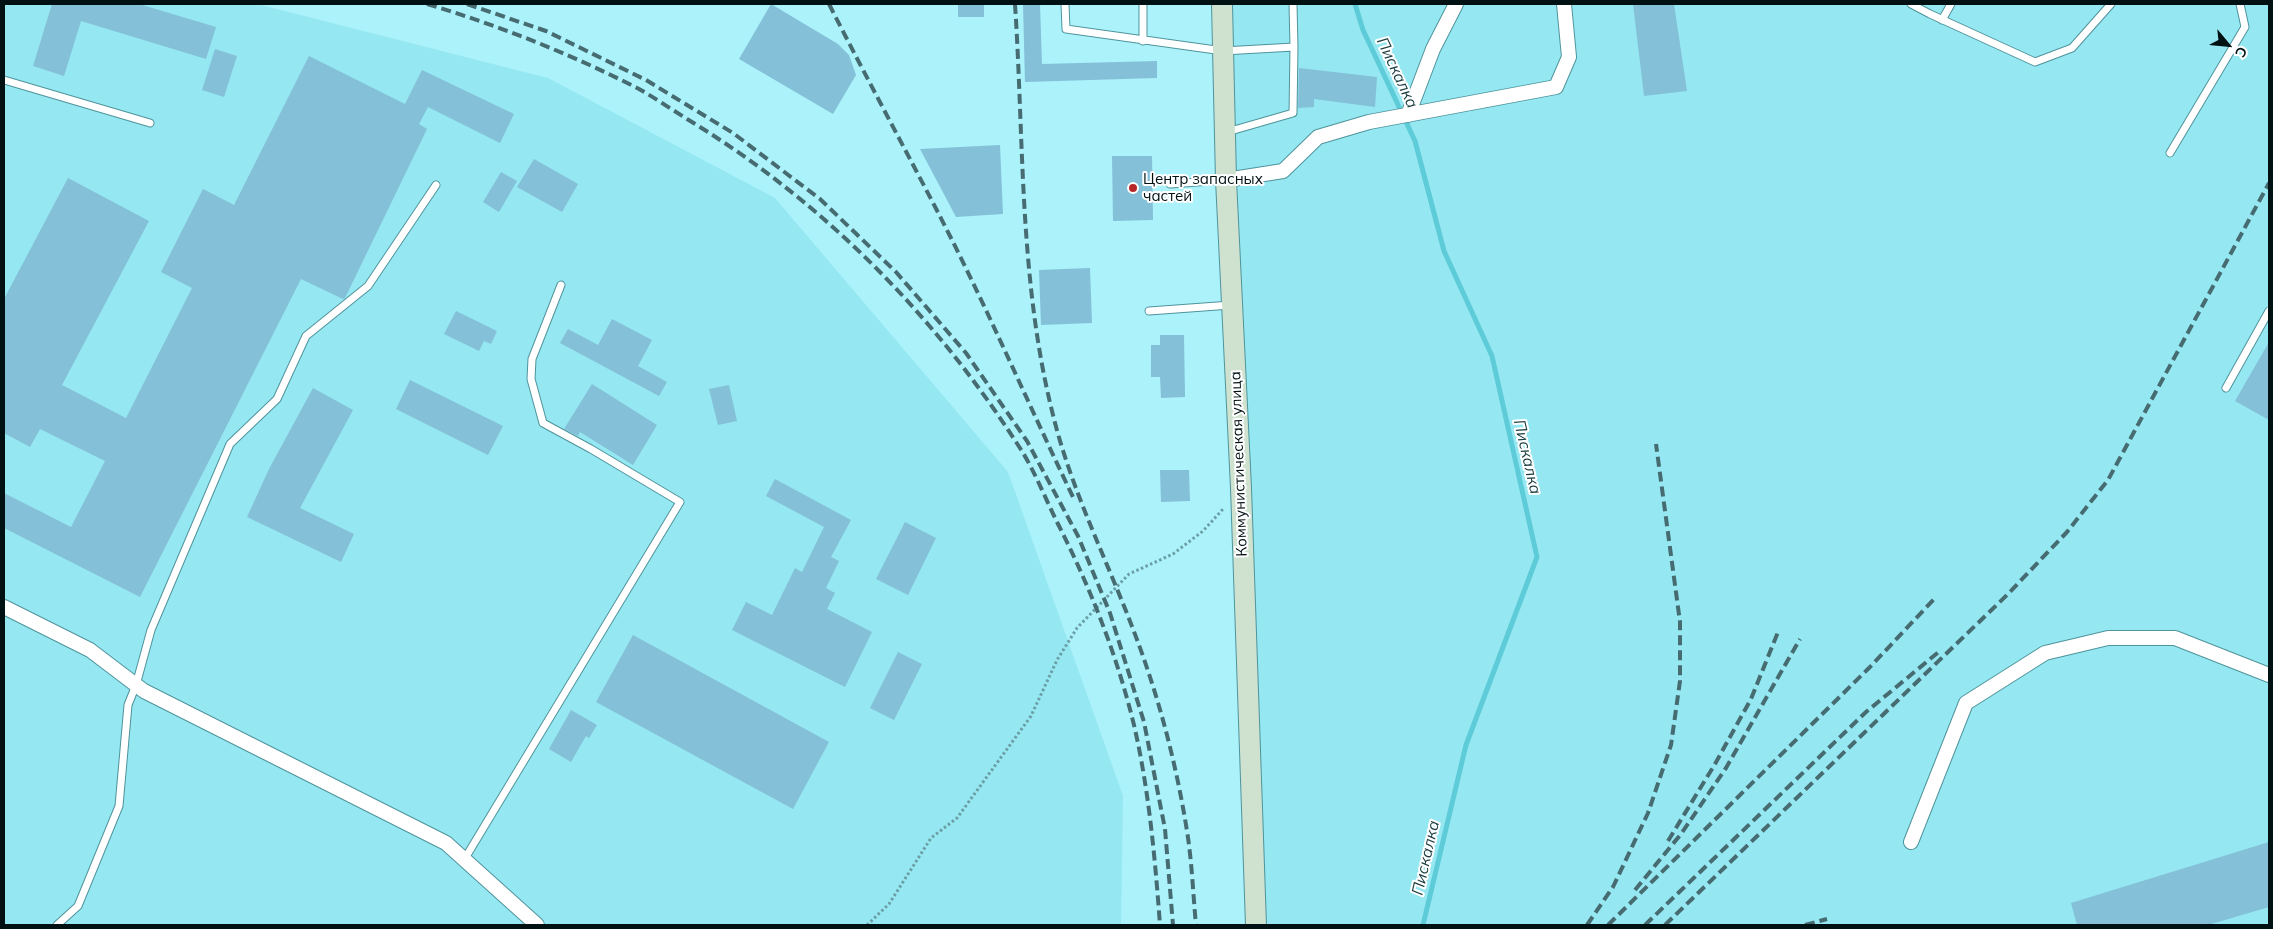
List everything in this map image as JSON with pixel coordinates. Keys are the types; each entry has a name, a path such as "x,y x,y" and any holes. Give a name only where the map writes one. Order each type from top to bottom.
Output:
{"main road":[{"name":"Коммунистическая улица","path":"1222,4 1226,180 1241,488 1256,925"}],"street":[{"path":"1408,115 1433,49 1456,4"},
{"path":"1226,180 1283,171 1318,137 1369,122 1556,87 1569,57 1564,4"},
{"path":"4,607 90,650 144,691 446,843 537,925"},
{"path":"1911,842 1966,703 2045,653 2108,638 2174,638 2269,675"}],"lane":[{"path":"1065,4 1066,29 1223,51 1294,47"},
{"path":"1143,4 1143,41"},
{"path":"1225,133 1293,113 1293,4"},
{"path":"1910,4 2035,62 2072,48 2111,4"},
{"path":"1942,20 1951,4"},
{"path":"2170,153 2244,27 2240,4"},
{"path":"4,80 150,123"},
{"path":"1170,184 1226,180"},
{"path":"57,925 78,906 119,806 128,705 136,685 151,630 230,444 277,399 306,336 368,286 436,185"},
{"path":"464,860 680,502 542,423 531,379 532,359 561,285"},
{"path":"1149,311 1232,305"},
{"path":"2226,388 2269,311"}],"path":[{"path":"867,925 889,904 932,838 957,818 1031,716 1057,660 1077,628 1129,574 1173,554 1203,531 1241,488"}],"shaded area":[{"path":"4,4 257,4 548,78 775,198 1008,472 1123,796 1121,925 4,925"},
{"path":"1229,4 2269,4 2269,925 1259,925"}],"building":[{"path":"52,4 139,4 216,27 206,59 81,21 64,76 33,66"},
{"path":"771,4 838,44 849,55 856,75 833,114 739,59"},
{"path":"958,4 984,4 984,17 958,17"},
{"path":"1023,4 1040,4 1042,64 1157,61 1157,78 1025,82"},
{"path":"1633,4 1674,4 1687,91 1644,96"},
{"path":"215,49 237,56 224,97 202,90"},
{"path":"309,56 405,104 422,70 514,114 500,143 428,107 419,124 427,129 345,298 343,299 301,279 140,597 4,528 4,493 71,527 105,461 40,429 30,447 4,433 4,299 68,178 149,221 62,385 126,418 192,288 161,272 203,189 234,205"},
{"path":"1299,68 1377,77 1375,107 1314,99 1314,107 1298,108"},
{"path":"1000,145 1003,214 956,217 920,149"},
{"name":"Центр запасных частей","path":"1112,156 1152,156 1153,220 1113,221"},
{"path":"534,159 578,184 562,212 517,187"},
{"path":"501,172 517,181 499,212 483,202"},
{"path":"1090,268 1092,323 1041,325 1039,270"},
{"path":"456,311 497,331 491,344 484,341 479,351 444,334"},
{"path":"612,319 652,340 638,366 667,382 659,396 560,343 568,329 598,345"},
{"path":"1160,335 1184,335 1185,397 1161,398 1160,377 1151,377 1151,345 1160,345"},
{"path":"2269,342 2269,420 2235,401"},
{"path":"410,380 503,426 488,455 396,409"},
{"path":"592,384 657,425 633,465 580,432 578,436 564,429"},
{"path":"729,385 737,421 718,425 709,389"},
{"path":"313,388 353,410 300,508 354,534 341,562 247,517 269,469"},
{"path":"1160,470 1189,470 1190,501 1161,502"},
{"path":"775,479 851,520 831,557 839,561 826,588 835,593 827,609 872,632 845,687 732,630 746,602 772,615 795,568 802,572 824,527 766,496"},
{"path":"905,522 936,538 908,595 876,579"},
{"path":"633,635 829,742 793,809 596,702"},
{"path":"898,652 922,664 894,720 870,708"},
{"path":"571,710 597,725 589,738 586,736 571,762 549,749"},
{"path":"2269,842 2269,907 2208,925 2077,925 2071,903"}],"waterway":[{"name":"Пискалка","path":"1355,4 1363,30 1415,141 1444,251 1492,356 1537,557 1466,745 1423,925"}],"railway":[{"path":"427,4 535,42 613,76 651,96 736,151 828,223 871,263 911,305 949,350 985,396 1029,464 1081,572 1102,622 1127,699 1144,774 1151,824 1160,925"},
{"path":"467,4 546,31 646,80 733,133 820,199 896,272 966,353 1027,441 1078,536 1110,613 1144,722 1165,829 1173,925"},
{"path":"829,4 950,236 1073,497"},
{"path":"1015,4 1028,262 1042,364 1060,443 1069,470 1123,602 1150,678 1165,729 1187,831 1196,925"},
{"path":"1665,925 2007,595 2067,532 2108,480 2269,183"},
{"path":"1587,925 1613,887 1648,813 1671,745 1680,681 1680,622 1656,444"},
{"path":"1608,925 1870,667 1936,597"},
{"path":"1668,841 1715,764 1751,699 1778,632"},
{"path":"1635,890 1681,834 1726,768 1800,639"},
{"path":"1645,925 1866,712 1941,650"},
{"path":"1805,925 1827,919"}],"place":[{"name":"Центр запасных частей","path":"1133,188"}]}
